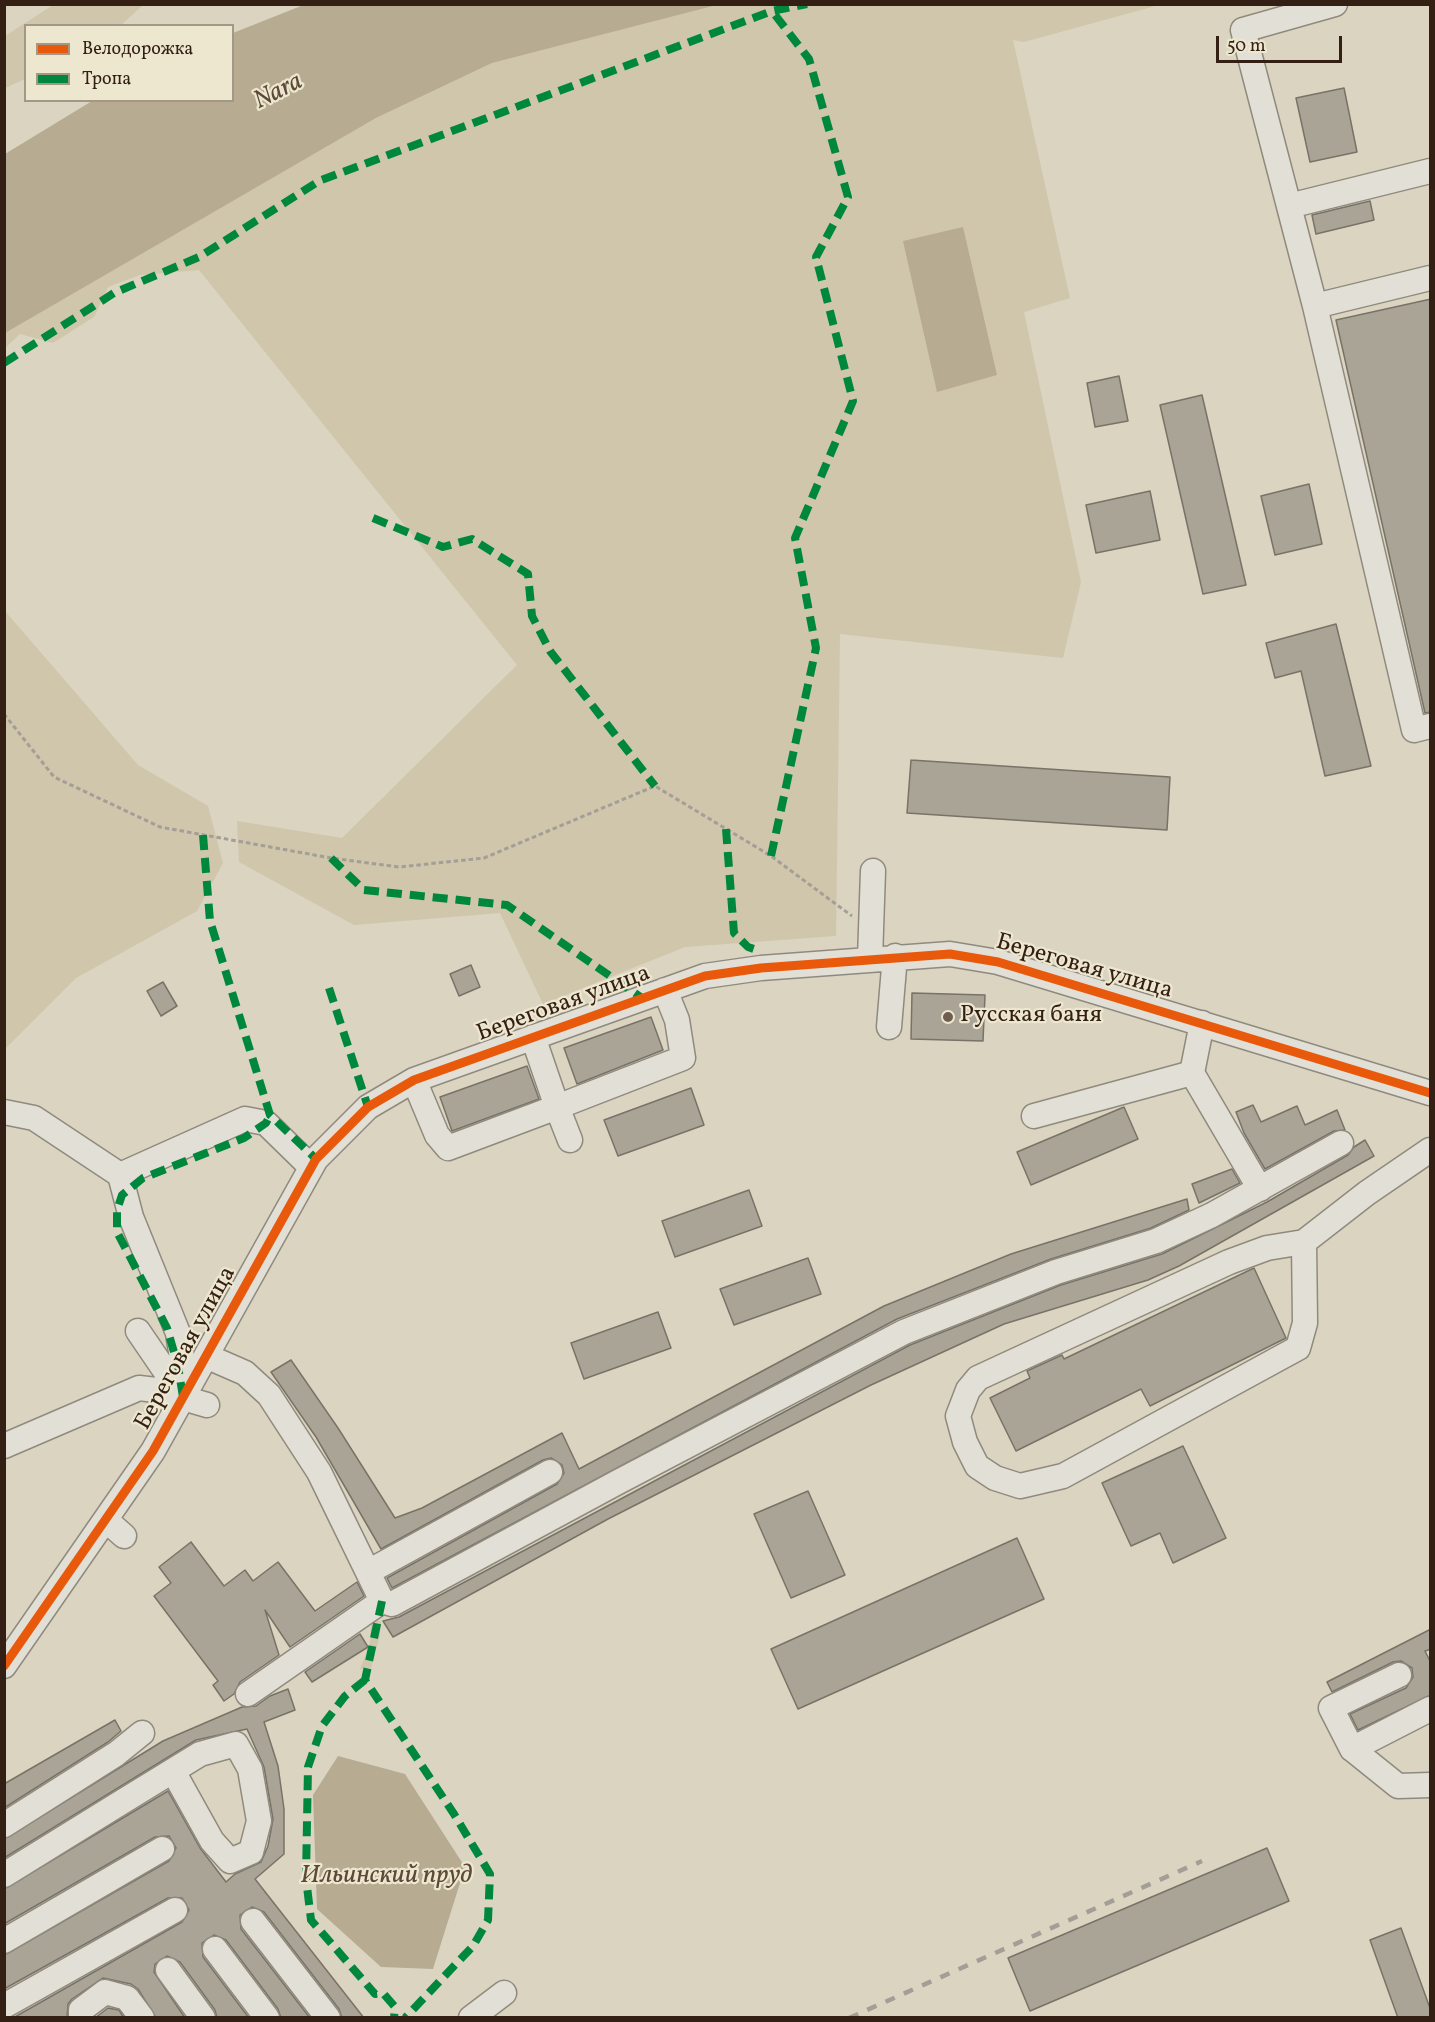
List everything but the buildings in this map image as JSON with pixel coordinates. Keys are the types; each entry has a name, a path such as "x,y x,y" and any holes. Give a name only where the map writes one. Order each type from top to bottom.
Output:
{"street":[{"path":"1335,4 1243,30 1315,306 1414,730 1431,726"},
{"path":"1289,206 1431,171"},
{"path":"1315,306 1431,278"},
{"path":"870,959 873,871"},
{"name":"Береговая улица","path":"4,1666 115,1528 153,1451 311,1167 368,1107 414,1080 705,976 761,968 895,956 950,954 998,962 1431,1093"},
{"path":"889,1027 895,956"},
{"path":"414,1080 437,1135 448,1148 683,1058 677,1020 665,990"},
{"path":"1202,1023 1192,1073 1260,1189"},
{"path":"533,1037 570,1140"},
{"path":"1034,1116 1192,1073"},
{"path":"4,1112 34,1118 120,1175 131,1217 178,1333 185,1393"},
{"path":"120,1175 245,1119 266,1123 311,1167"},
{"path":"206,1356 245,1373 269,1395 319,1472 382,1601 392,1604 607,1487 904,1332 1056,1272 1156,1241 1212,1215 1341,1143"},
{"path":"1304,1242 1305,1323 1298,1348 1063,1476 1020,1485 995,1478 977,1466 965,1442 958,1416 968,1390 978,1378 1229,1262 1267,1248 1304,1242 1367,1193 1431,1150"},
{"path":"138,1330 185,1393 207,1406"},
{"path":"4,1446 138,1388 185,1393"},
{"path":"368,1572 550,1472"},
{"path":"248,1694 382,1601"},
{"path":"1399,1675 1331,1708 1352,1749 1398,1786 1431,1785"},
{"path":"1352,1749 1431,1709"},
{"path":"4,1825 116,1754 142,1733"},
{"path":"4,1875 200,1754 236,1744 250,1769 259,1821 251,1852 230,1861 212,1841 173,1771"},
{"path":"4,1941 162,1849"},
{"path":"4,2006 175,1910"},
{"path":"253,1921 328,2018"},
{"path":"215,1949 267,2018"},
{"path":"168,1970 203,2018"},
{"path":"81,2018 81,2010 105,1992 127,1998 142,2018"},
{"path":"471,2018 504,1993"}],"path":[{"path":"4,714 54,777 160,827 331,858 399,867 484,858 655,786 771,856 849,916 871,920"}],"shaded area":[{"path":"53,5 143,5 122,24 24,24 24,79 5,88 5,36"},
{"path":"717,5 1159,5 1024,42 1013,40 1070,298 1024,312 1081,582 1063,658 840,634 836,936 685,947 543,1004 500,913 354,925 239,862 237,821 342,838 517,665 199,270 140,275 108,287 94,317 53,343 20,334 5,348 4,333 376,118 492,63"},
{"path":"5,611 138,765 208,806 223,863 197,911 76,978 5,1049"},
{"path":"371,1621 381,1621 380,1635 371,1668 360,1669 370,1644"}],"water":[{"name":"Nara","path":"306,4 717,5 492,63 376,118 5,333 5,154 90,102 234,102 234,33"},
{"path":"963,227 997,375 937,392 903,241"},
{"name":"Ильинский пруд","path":"338,1756 405,1774 465,1867 433,1969 381,1967 317,1909 313,1795"}],"railway":[{"path":"849,2018 1202,1861"}],"marked path":[{"path":"4,363 114,293 199,257 319,181 772,11 807,4"},
{"path":"771,856 816,648 795,538 853,401 816,257 848,197 809,59 772,11"},
{"path":"373,518 443,547 472,539 528,574 532,616 550,651 655,786"},
{"path":"726,829 734,933 748,947 760,951"},
{"path":"203,835 210,921 270,1115 316,1159"},
{"path":"331,858 364,890 507,905 642,998"},
{"path":"329,988 368,1107"},
{"path":"183,1397 178,1366 167,1328 117,1232 117,1210 122,1195 143,1178 244,1138 266,1123 270,1115"},
{"path":"382,1601 365,1680 454,1814 490,1874 488,1920 473,1946 405,2018"},
{"path":"365,1680 345,1696 322,1726 308,1767 306,1878 311,1920 375,1994 383,1993 395,2007 394,2018"}],"cycle path":[{"path":"4,1666 153,1451 316,1159 368,1107 414,1080 705,976 761,968 950,954 998,962 1430,1093"}],"place":[{"name":"Русская баня","path":"948,1017"}]}
